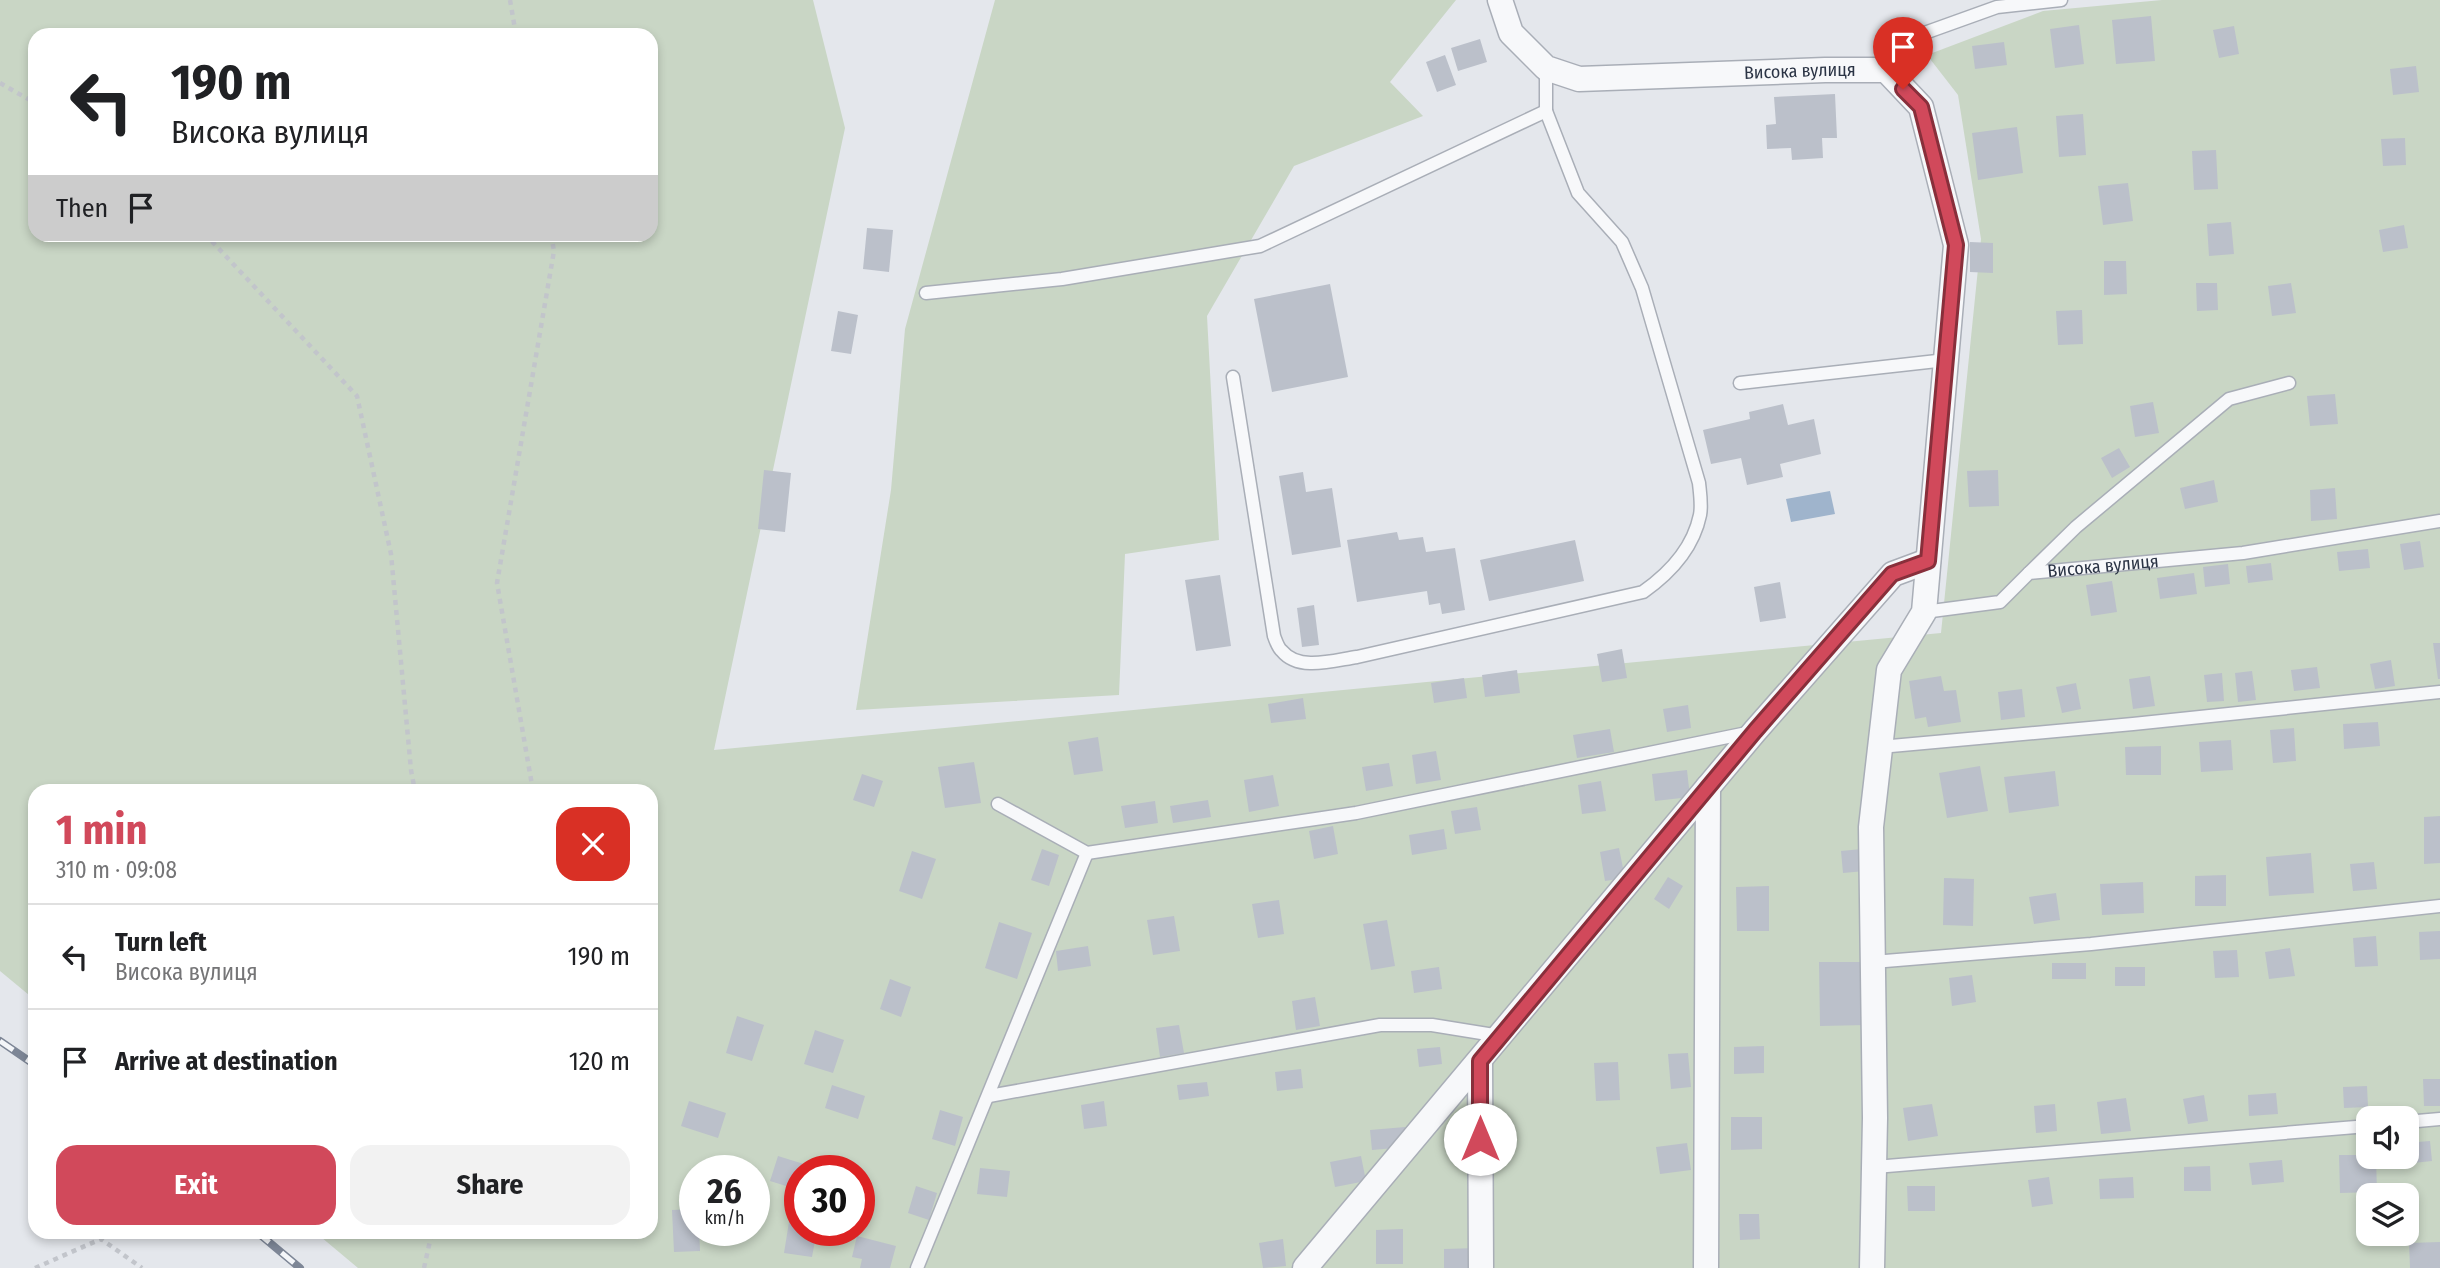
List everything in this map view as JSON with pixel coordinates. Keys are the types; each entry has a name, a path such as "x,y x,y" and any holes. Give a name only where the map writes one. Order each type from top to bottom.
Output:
{"street":[{"name":"Висока вулиця","path":"1500,0 1511,33 1546,68 1579,79 1886,70"},
{"path":"1872,1268 1875,1167 1871,827 1889,670 1924,612 1956,245 1921,107 1886,70"},
{"path":"1305,1268 1755,731 1892,574 1928,561"},
{"path":"1706,1268 1709,787"},
{"path":"1480,1061 1481,1268"}],"lane":[{"path":"1886,70 1895,53 1919,36 1996,4 2061,0"},
{"path":"1233,377 1274,636 1281,651 1294,661 1311,663 1357,657 1643,592 1668,574 1690,544 1701,514 1699,483 1642,288 1622,242 1578,193 1546,111 1546,68"},
{"path":"926,293 1062,279 1260,246 1546,111"},
{"path":"1740,383 1946,360"},
{"path":"2029,573 2076,527 2229,399 2289,383"},
{"name":"Висока вулиця","path":"1924,612 2000,602 2029,573 2243,552 2440,521"},
{"path":"1880,747 2133,724 2440,691"},
{"path":"999,804 1087,853 1356,813 1755,731"},
{"path":"917,1268 1087,853"},
{"path":"1873,962 2091,944 2440,906"},
{"path":"989,1096 1380,1026 1432,1025 1500,1036"},
{"path":"2419,1121 2440,1119"},
{"path":"1875,1167 2356,1127"}],"path":[{"path":"510,0 515,28"},
{"path":"0,83 28,99"},
{"path":"212,242 356,396 391,554 414,784"},
{"path":"532,784 497,583 554,251 552,242"},
{"path":"34,1268 101,1239 142,1268"},
{"path":"424,1268 430,1239"}],"green space":[{"path":"0,0 813,0 845,128 714,750 1941,633 1981,239 1958,95 1927,55 2043,11 2162,0 2440,0 2440,1268 358,1268 323,1239 658,1239 658,784 28,784 28,994 0,971"},
{"path":"995,0 1456,0 1390,82 1423,116 1294,166 1207,316 1219,540 1125,554 1119,695 856,710 891,490 905,329"}],"water":[{"path":"1830,491 1835,514 1791,522 1786,499"}],"building":[{"path":"2151,16 2155,61 2116,64 2112,20"},
{"path":"2079,25 2084,64 2055,68 2050,29"},
{"path":"2234,26 2239,54 2219,58 2213,30"},
{"path":"1480,39 1487,62 1458,71 1451,48"},
{"path":"2004,42 2007,65 1975,69 1972,46"},
{"path":"1445,55 1456,85 1437,92 1426,62"},
{"path":"2416,66 2419,92 2393,95 2390,69"},
{"path":"1835,94 1837,138 1822,138 1823,158 1792,160 1791,148 1767,149 1766,125 1776,124 1774,97"},
{"path":"2083,114 2086,155 2059,157 2056,116"},
{"path":"2017,127 2023,173 1978,180 1972,133"},
{"path":"2405,138 2406,165 2383,166 2381,139"},
{"path":"2216,150 2218,189 2194,190 2192,151"},
{"path":"2128,183 2133,221 2103,225 2098,186"},
{"path":"2231,222 2234,254 2209,256 2207,224"},
{"path":"2404,225 2408,248 2383,252 2379,230"},
{"path":"867,228 893,230 889,272 863,269"},
{"path":"1970,242 1993,243 1993,273 1970,272"},
{"path":"2104,261 2126,261 2127,294 2104,295"},
{"path":"2196,283 2217,283 2218,310 2197,311"},
{"path":"2291,283 2296,313 2272,316 2268,286"},
{"path":"1330,284 1348,377 1272,392 1254,299"},
{"path":"2082,310 2083,344 2058,345 2056,311"},
{"path":"838,311 858,315 851,354 831,351"},
{"path":"2335,394 2338,424 2310,426 2307,396"},
{"path":"2153,402 2159,433 2135,437 2130,406"},
{"path":"1783,404 1788,425 1814,419 1821,454 1780,464 1783,477 1747,485 1741,458 1711,464 1703,430 1750,419 1749,412"},
{"path":"2119,448 2130,467 2112,478 2101,458"},
{"path":"764,470 791,473 785,532 758,529"},
{"path":"1998,470 1999,506 1969,507 1967,471"},
{"path":"1303,472 1306,492 1332,488 1341,547 1292,555 1279,476"},
{"path":"2214,480 2218,502 2185,509 2180,488"},
{"path":"2335,488 2337,519 2311,521 2310,490"},
{"path":"1397,532 1399,540 1423,537 1426,552 1455,548 1465,610 1442,614 1440,603 1429,605 1427,591 1357,602 1347,540"},
{"path":"1575,540 1584,581 1489,601 1480,560"},
{"path":"2420,541 2424,567 2404,570 2400,544"},
{"path":"2368,549 2370,568 2339,571 2337,552"},
{"path":"2271,563 2273,580 2248,583 2246,566"},
{"path":"2228,564 2230,584 2205,587 2203,567"},
{"path":"2194,573 2197,594 2160,599 2157,578"},
{"path":"1220,575 1231,646 1196,651 1185,580"},
{"path":"2112,581 2117,612 2091,616 2086,585"},
{"path":"1780,582 1786,618 1760,622 1754,587"},
{"path":"1314,605 1319,645 1302,647 1297,608"},
{"path":"2433,643 2440,643 2440,679 2438,679"},
{"path":"1622,649 1627,678 1602,682 1597,654"},
{"path":"2391,660 2395,686 2375,689 2370,664"},
{"path":"2317,667 2320,688 2294,691 2291,670"},
{"path":"1517,670 1520,693 1485,697 1482,675"},
{"path":"2252,671 2256,700 2238,702 2235,673"},
{"path":"2222,673 2224,701 2207,702 2204,675"},
{"path":"1941,676 1944,691 1956,690 1961,722 1928,727 1926,717 1915,719 1909,681"},
{"path":"2150,676 2155,706 2133,709 2129,679"},
{"path":"1464,678 1467,698 1434,703 1431,683"},
{"path":"2076,683 2081,709 2062,713 2056,687"},
{"path":"2022,689 2025,717 2001,720 1998,692"},
{"path":"1303,698 1306,719 1271,723 1268,704"},
{"path":"1688,705 1691,728 1667,732 1663,709"},
{"path":"2378,722 2380,746 2344,749 2343,724"},
{"path":"2294,728 2296,761 2273,763 2270,730"},
{"path":"1610,729 1614,752 1577,758 1573,735"},
{"path":"1098,737 1103,771 1074,775 1068,742"},
{"path":"2231,740 2233,770 2201,772 2199,742"},
{"path":"2161,746 2161,775 2126,775 2125,747"},
{"path":"1436,751 1441,780 1416,784 1412,755"},
{"path":"974,762 981,803 945,808 938,767"},
{"path":"1389,763 1393,786 1366,791 1362,767"},
{"path":"1980,766 1988,811 1947,818 1939,773"},
{"path":"1687,770 1690,797 1655,801 1652,774"},
{"path":"2055,771 2059,806 2009,813 2004,777"},
{"path":"862,774 883,781 874,807 853,800"},
{"path":"1273,775 1279,806 1249,812 1244,780"},
{"path":"1601,781 1606,811 1582,814 1578,785"},
{"path":"1208,800 1211,817 1173,823 1170,806"},
{"path":"1155,801 1158,823 1125,828 1121,806"},
{"path":"1477,807 1481,830 1455,834 1451,811"},
{"path":"2440,816 2440,863 2424,864 2424,817"},
{"path":"1333,826 1338,854 1314,859 1309,831"},
{"path":"1444,829 1447,849 1412,855 1409,835"},
{"path":"1619,848 1625,878 1605,881 1600,852"},
{"path":"1042,849 1059,855 1049,886 1031,880"},
{"path":"1862,849 1865,871 1843,873 1841,851"},
{"path":"912,851 936,859 922,899 899,891"},
{"path":"2311,853 2314,893 2269,896 2266,857"},
{"path":"2374,862 2377,889 2353,891 2350,864"},
{"path":"2226,875 2226,906 2195,906 2195,876"},
{"path":"1668,877 1683,886 1669,909 1654,899"},
{"path":"1944,878 1974,879 1973,926 1943,925"},
{"path":"2143,882 2144,913 2102,915 2100,884"},
{"path":"1769,886 1769,931 1737,931 1736,887"},
{"path":"2056,893 2060,920 2034,924 2029,897"},
{"path":"1279,900 1284,934 1258,938 1252,904"},
{"path":"1174,916 1180,951 1153,955 1147,920"},
{"path":"1387,920 1395,966 1371,970 1363,924"},
{"path":"999,922 1032,933 1017,979 985,968"},
{"path":"2440,931 2440,959 2420,960 2419,932"},
{"path":"2376,936 2378,966 2355,967 2353,938"},
{"path":"1088,946 1091,966 1058,971 1056,951"},
{"path":"2290,948 2295,976 2269,979 2265,952"},
{"path":"2237,950 2239,977 2215,978 2213,951"},
{"path":"1819,962 1866,962 1867,1025 1820,1026"},
{"path":"2052,963 2086,963 2086,979 2052,979"},
{"path":"1439,967 1442,989 1414,993 1411,971"},
{"path":"2115,967 2145,967 2145,986 2115,986"},
{"path":"1972,975 1976,1002 1952,1006 1949,978"},
{"path":"890,979 911,987 901,1017 880,1009"},
{"path":"1315,997 1320,1026 1296,1030 1292,1001"},
{"path":"737,1016 764,1025 752,1061 726,1053"},
{"path":"1179,1025 1184,1053 1160,1057 1156,1028"},
{"path":"815,1030 844,1040 833,1073 804,1064"},
{"path":"1764,1046 1764,1073 1734,1074 1734,1047"},
{"path":"1440,1047 1442,1064 1419,1067 1417,1049"},
{"path":"1688,1053 1691,1087 1671,1089 1668,1054"},
{"path":"1618,1062 1620,1100 1596,1101 1594,1063"},
{"path":"1301,1069 1303,1088 1277,1091 1275,1072"},
{"path":"2423,1079 2440,1079 2440,1106 2424,1106"},
{"path":"1207,1082 1209,1096 1179,1100 1177,1085"},
{"path":"832,1085 865,1096 858,1119 825,1108"},
{"path":"2367,1086 2368,1106 2344,1108 2343,1087"},
{"path":"2276,1093 2278,1114 2249,1116 2248,1095"},
{"path":"2204,1095 2208,1121 2188,1124 2183,1099"},
{"path":"2126,1098 2131,1131 2101,1134 2097,1102"},
{"path":"689,1101 726,1113 718,1138 681,1126"},
{"path":"1104,1101 1107,1126 1084,1129 1081,1105"},
{"path":"1932,1104 1938,1136 1908,1141 1903,1108"},
{"path":"2055,1104 2057,1131 2036,1133 2034,1106"},
{"path":"940,1110 963,1117 955,1146 932,1139"},
{"path":"1731,1117 1762,1117 1762,1149 1731,1150"},
{"path":"1405,1127 1406,1147 1372,1150 1370,1130"},
{"path":"2430,1141 2432,1161 2419,1162 2419,1142"},
{"path":"1687,1143 1691,1170 1660,1174 1656,1147"},
{"path":"2339,1155 2356,1155 2356,1169 2376,1169 2377,1183 2356,1183 2356,1193 2340,1193"},
{"path":"778,1156 784,1158 784,1185 770,1181"},
{"path":"1361,1156 1366,1181 1335,1187 1330,1162"},
{"path":"2282,1160 2284,1182 2252,1185 2249,1163"},
{"path":"2210,1166 2211,1191 2184,1191 2184,1167"},
{"path":"980,1168 1010,1171 1007,1197 977,1194"},
{"path":"2049,1177 2053,1204 2032,1207 2028,1180"},
{"path":"2133,1177 2134,1198 2100,1199 2099,1179"},
{"path":"916,1186 937,1193 929,1220 908,1213"},
{"path":"1907,1186 1935,1186 1935,1211 1908,1211"},
{"path":"672,1210 679,1210 679,1246 700,1246 700,1251 674,1252"},
{"path":"1739,1214 1759,1214 1760,1239 1740,1240"},
{"path":"1403,1229 1403,1264 1376,1264 1376,1230"},
{"path":"1283,1239 1286,1266 1263,1268 1259,1243"},
{"path":"875,1241 896,1246 890,1268 860,1268 862,1259 852,1257 855,1246 875,1246"},
{"path":"2440,1242 2440,1268 2410,1268 2409,1246 2419,1246 2419,1243"},
{"path":"785,1246 814,1246 812,1257 784,1253"},
{"path":"1476,1248 1477,1268 1444,1268 1444,1249"}],"railway":[{"path":"0,1041 28,1060"},
{"path":"265,1239 300,1268"}],"route":[{"path":"1480,1139 1480,1061 1755,731 1892,574 1928,561 1956,245 1921,107 1903,89"}]}
